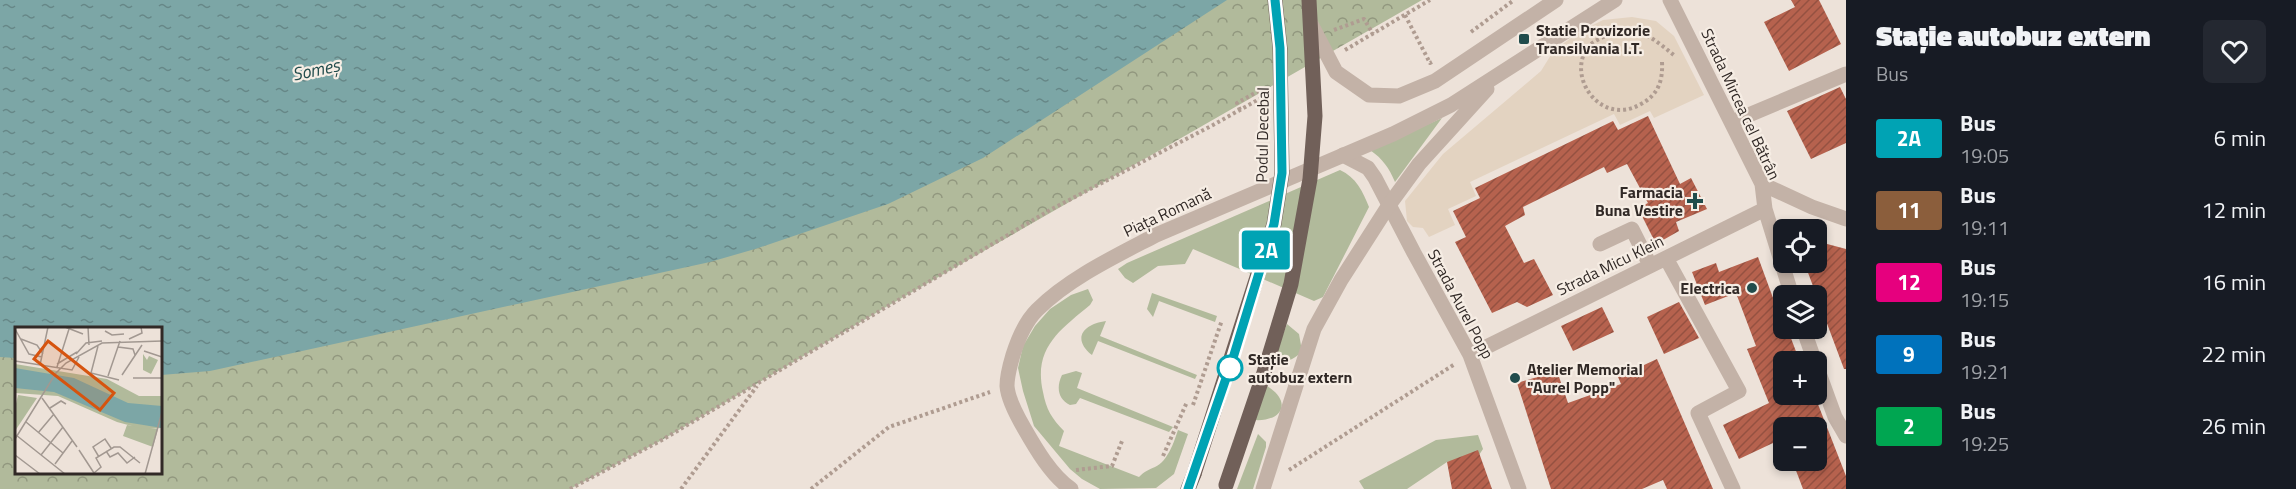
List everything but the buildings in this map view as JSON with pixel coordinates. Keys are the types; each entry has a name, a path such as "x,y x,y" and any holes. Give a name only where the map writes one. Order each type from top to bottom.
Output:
{"main road":[{"name":"Podul Decebal","path":"1188,489 1274,224 1282,173 1275,80 1275,0"},
{"path":"1225,487 1263,376 1291,284 1310,179 1314,116 1309,0"}],"street":[{"path":"1311,24 1336,72 1369,95 1399,96 1435,81 1556,0"},
{"name":"Piața Romană","path":"1007,387 1008,372 1019,336 1035,312 1060,291 1156,235 1393,134 1451,105 1615,0"},
{"name":"Strada Mircea cel Bătrân","path":"1670,0 1762,184 1765,209 1789,285"},
{"path":"1732,122 1846,74"},
{"name":"Piața Romană","path":"1263,489 1314,330 1341,280 1389,205 1419,164 1498,77"},
{"name":"Strada Aurel Popp","path":"1343,155 1368,168 1470,355 1519,489"},
{"path":"1762,184 1812,207 1846,219"},
{"name":"Strada Micu Klein","path":"1470,355 1765,209"},
{"path":"1600,244 1632,229 1650,265"},
{"path":"1666,258 1739,391 1698,413 1733,489"},
{"path":"1007,387 1021,423 1034,447 1067,483"},
{"path":"1827,394 1835,417 1846,436"}],"path":[{"path":"1343,51 1430,0"},
{"path":"1405,15 1430,63"},
{"path":"1328,33 1364,19 1373,34"},
{"path":"1662,62 1663,76 1657,91 1650,99 1631,109 1615,110 1600,105 1591,97 1582,80 1582,63 1590,46 1613,31 1636,30 1675,56"},
{"path":"1240,110 1236,103 1275,80"},
{"path":"1258,91 1275,80"},
{"path":"570,489 662,440 1050,210 1271,92"},
{"path":"1193,405 1223,317"},
{"path":"1281,475 1455,364"},
{"path":"681,489 759,383"},
{"path":"811,489 890,427 1007,387"},
{"path":"1163,456 1187,402"},
{"path":"1067,483 1112,466 1122,441"}],"green space":[{"path":"0,0 1422,0 886,307 662,440 570,489 0,489"},
{"path":"1442,118 1395,182 1385,164 1370,150"},
{"path":"1340,170 1355,181 1369,207 1323,297 1314,301 1193,249 1185,264 1158,266 1133,283 1125,278 1118,269 1127,263"},
{"path":"1088,289 1093,300 1090,305 1051,341 1042,363 1041,377 1046,404 1053,418 1064,431 1059,446 1139,477 1164,460 1178,430 1188,434 1174,474 1156,488 1100,489 1070,469 1034,426 1018,368 1023,346 1035,326 1050,309 1071,295"},
{"path":"1152,293 1217,316 1215,322 1159,301 1153,317 1147,309"},
{"path":"1106,321 1100,336 1197,375 1195,379 1098,341 1092,355 1082,343 1083,333 1092,325"},
{"path":"1287,324 1299,334 1302,351 1289,360 1273,361"},
{"path":"1076,371 1082,373 1077,388 1173,427 1169,432 1080,398 1076,404 1070,405 1061,396 1059,384 1062,375"},
{"path":"1267,386 1280,398 1281,410 1272,418 1254,420"},
{"path":"1258,434 1266,442 1266,447 1253,489 1237,489"},
{"path":"1478,435 1483,449 1479,455 1447,462 1407,489 1364,489 1359,481 1436,440"}],"shaded area":[{"path":"1632,17 1656,21 1674,36 1704,95 1654,118 1650,111 1620,125 1614,114 1470,182 1476,196 1448,209 1455,225 1429,237 1423,228 1413,227 1407,221 1405,201 1443,154 1541,71 1554,50 1581,31 1603,20"}],"water":[{"name":"Someș","path":"0,0 1227,0 983,158 888,204 755,249 710,262 210,371 162,375 162,327 15,327 15,358 0,357"}],"bus line":[{"name":"2A","path":"1188,489 1233,358 1274,224 1282,173 1280,48 1275,0"}],"place":[{"name":"Statie Provizorie Transilvania I.T.","path":"1524,39"},
{"name":"Farmacia Buna Vestire","path":"1695,201"},
{"name":"Electrica","path":"1752,288"},
{"name":"Stație autobuz extern","path":"1230,368"},
{"name":"Atelier Memorial \"Aurel Popp\"","path":"1515,378"}]}
